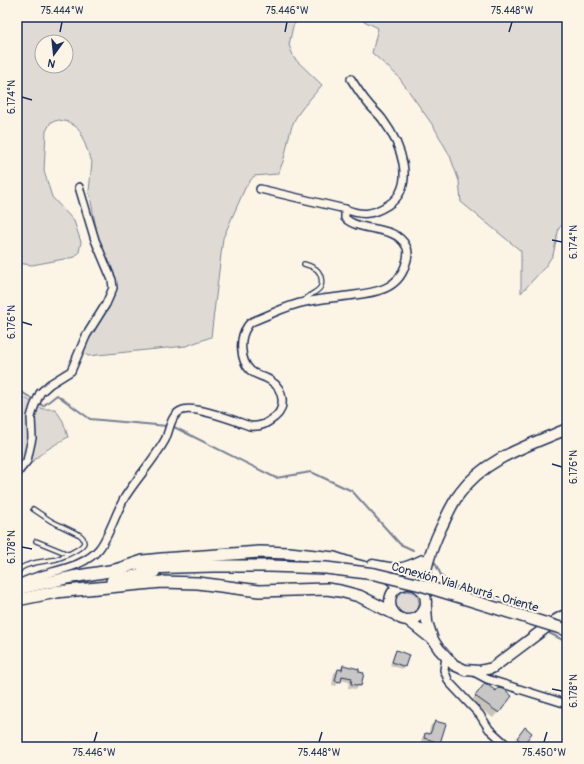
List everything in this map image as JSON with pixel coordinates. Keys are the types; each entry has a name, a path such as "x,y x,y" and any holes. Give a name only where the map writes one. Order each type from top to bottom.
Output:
{"main road":[{"path":"433,640 426,622 426,599 423,592 425,572 432,548 454,501 474,477 490,464 567,430"},
{"path":"393,613 389,601 390,596 414,573 432,548"},
{"path":"116,570 143,561 254,553 289,553 334,558 397,570 406,568 423,560"},
{"path":"334,558 386,574 400,586 414,585 423,592"},
{"path":"17,589 116,570 188,566"},
{"path":"17,600 188,566"},
{"name":"Conexión Vial Aburrá - Oriente","path":"188,566 326,568 375,574 428,587 567,630"},
{"path":"55,592 162,582 198,583 259,591 327,589 340,591 358,596 393,613 398,618 409,621 433,640 446,657 459,668 472,671 487,670 492,668 556,620 567,616"},
{"path":"409,621 421,615 426,607"}],"street":[{"path":"260,189 345,209 356,213 368,214 380,211 392,203 400,193 405,178 401,156 390,131 383,120 359,92 351,79"},
{"path":"17,473 27,461 32,438 31,417 40,394 50,384 71,371 86,336 106,304 113,288 112,280 95,240 79,186"},
{"path":"17,585 32,578 73,566 92,556 100,548 125,498 165,440 175,415 182,410 193,409 257,427 263,426 277,416 282,406 282,399 278,387 271,380 253,372 248,368 242,355 242,336 247,326 254,321 302,303 370,294 389,286 396,281 404,270 407,261 408,252 406,246 398,237 383,231 352,224 345,218 345,209"},
{"path":"446,657 444,670 449,682 480,715 488,729 509,747"},
{"path":"472,671 487,679 567,704"}],"lane":[{"path":"302,303 306,297 319,290 322,283 320,274 317,270 304,264"},
{"path":"17,576 23,567 34,563 52,560 68,554 81,548 84,543 83,538 51,521 34,509"},
{"path":"36,541 68,554"}],"shaded area":[{"path":"17,17 300,17 293,26 289,45 294,58 322,85 295,119 281,168 277,174 254,176 246,186 223,238 211,337 186,346 88,356 83,352 85,344 113,299 116,287 98,238 89,191 92,162 79,129 69,122 59,120 51,122 46,131 44,171 52,197 74,221 81,242 79,252 75,257 32,265 17,263"},
{"path":"356,17 567,17 567,226 562,225 559,228 553,255 544,268 521,293 521,251 461,202 459,181 450,156 434,127 398,76 372,53 378,28"},
{"path":"17,393 43,409 55,409 63,421 68,437 38,456 27,468 17,485"},
{"path":"407,591 416,594 419,603 416,612 407,615 398,612 395,603 398,594"}],"building":[{"path":"396,650 409,655 405,667 392,662"},
{"path":"343,665 359,669 359,672 364,673 361,686 351,684 352,678 342,676 341,682 335,681 338,669 342,670"},
{"path":"485,683 496,691 498,688 504,689 512,696 499,713 475,696"},
{"path":"435,721 446,724 440,743 424,738 425,733 430,734"},
{"path":"525,727 532,733 524,744 517,738"}],"waterway":[{"path":"17,389 34,400"},
{"path":"38,402 43,406 57,395 90,419 167,426"},
{"path":"172,426 276,478 311,472 352,491 400,544 413,550"},
{"path":"434,561 442,577 451,584 479,597 491,596 504,599 516,609"},
{"path":"547,632 567,642"}]}
